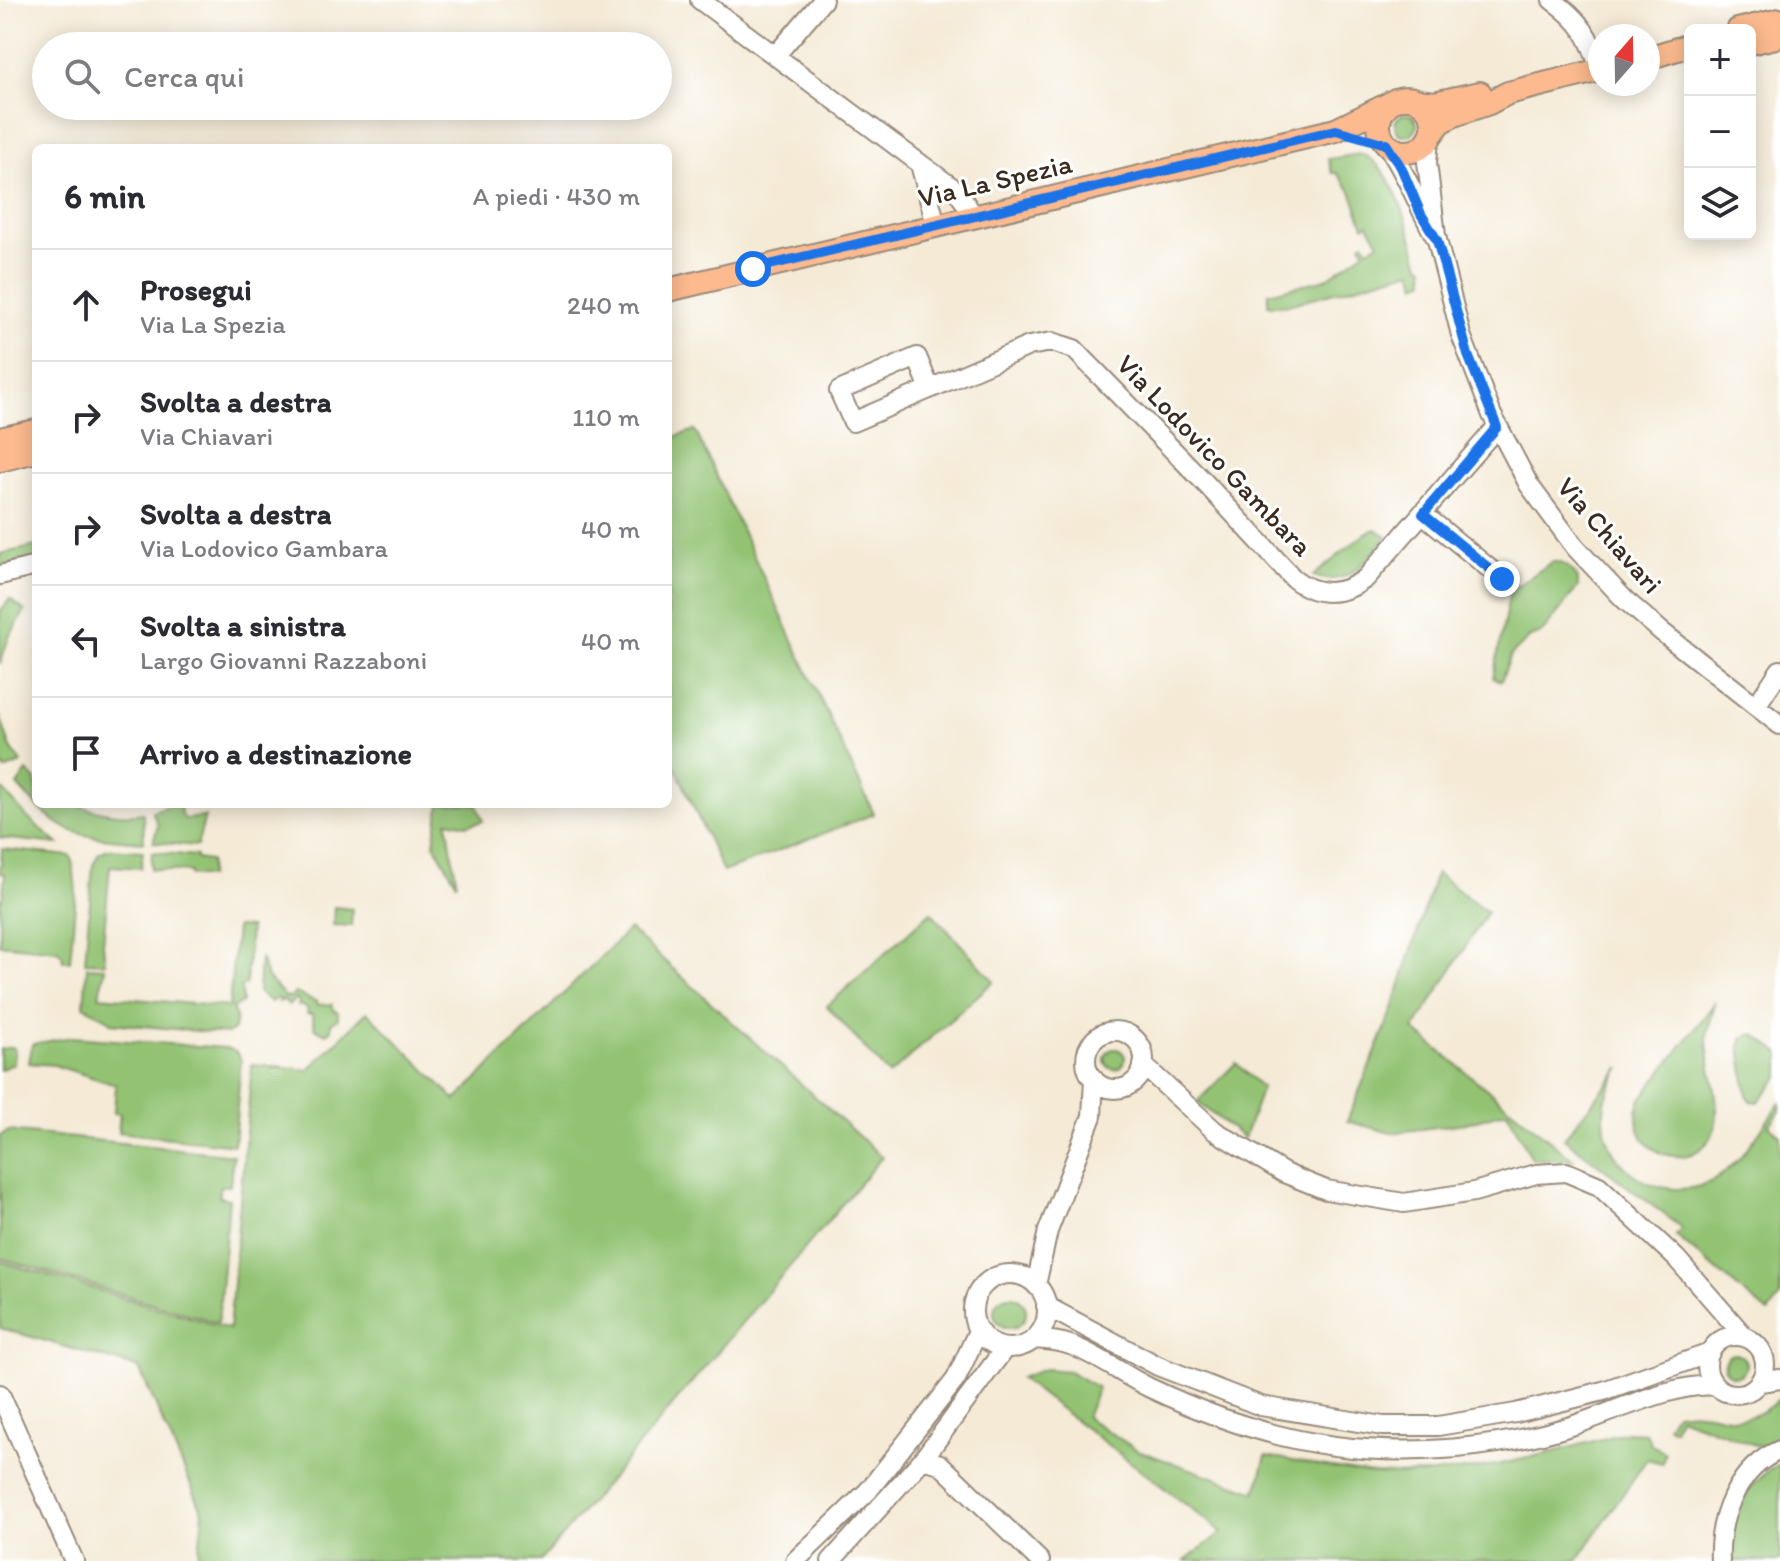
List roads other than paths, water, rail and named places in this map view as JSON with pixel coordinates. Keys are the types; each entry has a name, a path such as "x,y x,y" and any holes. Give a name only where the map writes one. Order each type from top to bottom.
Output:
{"main road":[{"path":"1756,26 1780,20"},
{"path":"1756,42 1780,36"},
{"name":"Via La Spezia","path":"1336,130 1386,144 1396,151 1409,152 1420,149 1441,122 1454,115 1513,92 1588,73"},
{"name":"Via La Spezia","path":"672,289 1336,130 1400,99 1434,103 1480,93 1513,92"},
{"path":"1418,101 1431,115 1430,136"},
{"path":"1386,144 1379,127 1381,114 1389,104"},
{"path":"0,446 32,433"},
{"path":"0,446 32,450"}],"street":[{"path":"700,0 957,191 974,216"},
{"path":"775,56 823,0"},
{"path":"1552,0 1579,22 1588,35"},
{"name":"Via Chiavari","path":"1430,136 1427,162 1437,240 1465,345 1497,427 1543,507 1599,574 1649,622 1780,725"},
{"name":"Via Chiavari","path":"1386,144 1401,167 1421,214 1437,240"},
{"path":"920,164 936,225"},
{"name":"Via Lodovico Gambara","path":"930,389 917,357 839,391 853,422 1036,344 1052,342 1074,349 1293,578 1302,586 1320,592 1339,592 1361,582 1497,427"},
{"path":"1423,514 1502,579"},
{"path":"0,575 32,567"},
{"path":"1756,706 1780,670"},
{"path":"1122,1032 1130,1035 1141,1047 1143,1065 1137,1079 1114,1088 1099,1084 1094,1079 1088,1071 1087,1053 1104,1033 1122,1032"},
{"path":"1143,1065 1215,1131 1284,1173 1326,1190 1404,1203 1474,1192 1536,1174 1566,1172 1599,1186 1676,1258 1751,1342 1765,1364 1760,1382"},
{"path":"1036,1285 1048,1231 1092,1113 1094,1079"},
{"path":"1092,1113 1114,1088"},
{"path":"1013,1274 1048,1231"},
{"path":"1034,1339 1046,1318 1046,1306 1036,1285 1013,1274 990,1279 975,1297 973,1309 978,1331 994,1345 1015,1348 1034,1339 1068,1344 1140,1383 1203,1412 1241,1426 1335,1446 1438,1449 1504,1441 1568,1427 1671,1392 1704,1385 1716,1386 1733,1394 1743,1393 1760,1382 1780,1379"},
{"path":"1046,1306 1158,1366 1261,1406 1383,1426 1438,1426 1516,1413 1603,1391 1710,1353"},
{"path":"795,1561 868,1491 956,1379 978,1331"},
{"path":"1716,1386 1707,1370 1710,1353 1720,1340 1736,1336 1780,1347"},
{"path":"831,1561 923,1459 1005,1348"},
{"path":"0,1394 74,1561"},
{"path":"1720,1561 1719,1543 1728,1504 1748,1473 1780,1450"},
{"path":"923,1459 940,1464 1040,1561"}]}
